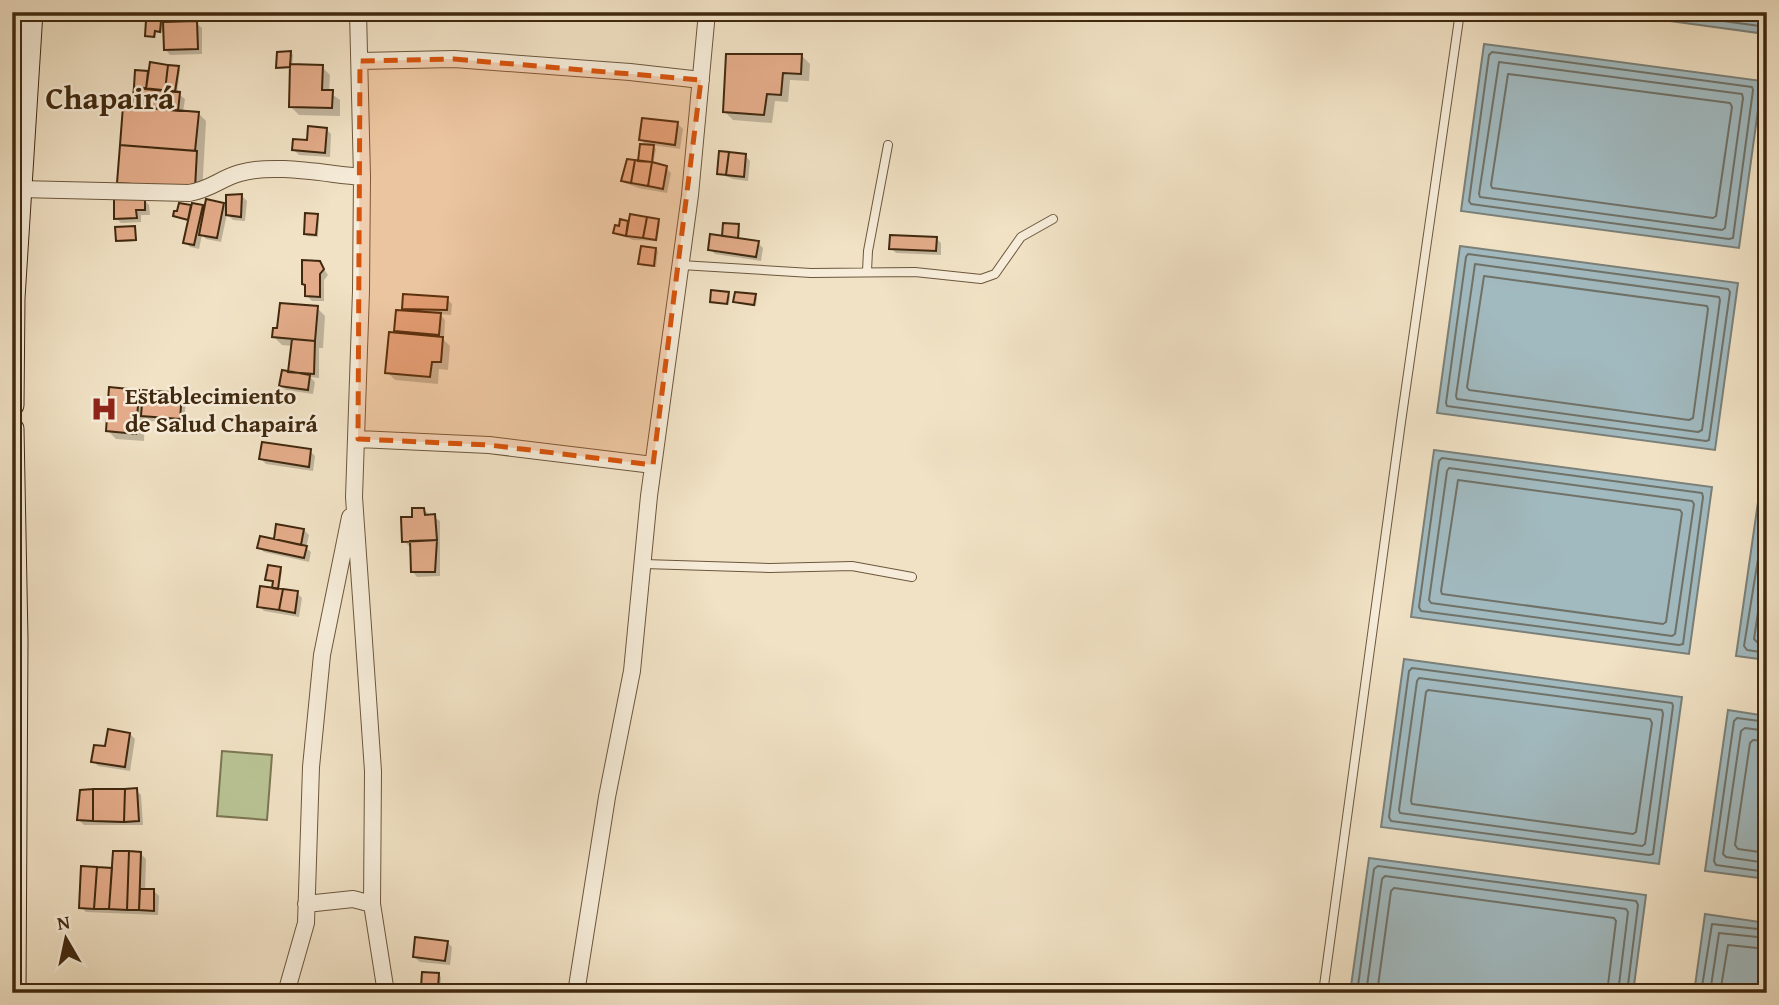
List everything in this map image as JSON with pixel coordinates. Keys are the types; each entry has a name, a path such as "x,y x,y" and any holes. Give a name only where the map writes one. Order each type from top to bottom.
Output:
{"main road":[{"path":"12,404 13,298 31,12"},
{"path":"12,429 14,993"}],"street":[{"path":"286,993 306,923 311,767 322,654 354,497 358,439 362,177 358,12"},
{"path":"576,993 607,797 632,671 653,465 690,195 706,12"},
{"path":"360,61 454,60 630,72 701,80"},
{"path":"19,189 189,192 206,190 237,173 256,170 362,177"},
{"path":"358,439 489,444 653,465"},
{"path":"354,497 373,771 372,904 386,993"},
{"path":"306,904 353,899 372,904"}],"lane":[{"path":"1323,993 1460,12"},
{"path":"867,271 868,251 888,145"},
{"path":"681,265 811,273 915,272 981,279 995,274 1021,237 1053,219"},
{"path":"644,564 770,568 852,566 912,577"}],"highlighted area":[{"path":"454,59 701,80 653,465 489,445 358,439 360,61"}],"green space":[{"path":"222,751 272,755 267,820 217,816"}],"water":[{"path":"1604,12 1767,12 1766,34"},
{"path":"1484,44 1762,81 1739,248 1461,211"},
{"path":"1460,246 1738,283 1715,450 1437,413"},
{"path":"1434,450 1712,487 1689,654 1411,617"},
{"path":"1759,495 1767,496 1767,660 1736,656"},
{"path":"1404,659 1682,697 1659,864 1381,827"},
{"path":"1728,710 1767,716 1767,879 1705,871"},
{"path":"1369,858 1646,895 1633,993 1350,993"},
{"path":"1705,914 1767,923 1767,993 1694,993"}],"building":[{"path":"146,20 161,21 160,32 155,31 154,37 145,36"},
{"path":"197,21 198,49 164,50 163,22"},
{"path":"291,51 290,67 276,68 277,52"},
{"path":"726,54 802,54 801,74 783,73 781,95 767,94 764,115 723,112"},
{"path":"150,62 168,65 165,91 146,89"},
{"path":"290,64 323,65 322,90 333,90 332,108 289,107"},
{"path":"168,65 179,66 175,92 165,91"},
{"path":"135,70 148,71 146,89 134,87"},
{"path":"134,87 180,92 178,111 132,106"},
{"path":"123,106 199,112 195,151 120,145"},
{"path":"642,118 678,122 675,145 639,140"},
{"path":"308,126 327,128 325,153 292,150 293,139 307,140"},
{"path":"640,144 654,145 652,162 638,161"},
{"path":"120,145 197,151 195,188 117,183"},
{"path":"719,151 729,152 726,175 717,174"},
{"path":"729,152 746,154 744,177 726,175"},
{"path":"627,159 635,160 631,183 621,181"},
{"path":"635,160 652,162 648,186 631,183"},
{"path":"652,162 667,166 663,189 648,186"},
{"path":"242,194 241,217 226,215 226,195"},
{"path":"145,198 145,210 136,210 137,218 114,219 114,199"},
{"path":"206,199 224,203 217,238 199,235"},
{"path":"179,203 191,205 188,220 173,216"},
{"path":"192,203 203,205 194,245 183,243"},
{"path":"305,213 318,214 316,235 304,234"},
{"path":"630,214 647,217 643,238 626,236"},
{"path":"647,217 659,219 656,240 643,238"},
{"path":"620,219 628,221 626,236 613,233 615,225 619,226"},
{"path":"723,223 739,224 738,238 722,236"},
{"path":"135,226 136,240 116,241 115,227"},
{"path":"710,234 759,241 756,257 708,250"},
{"path":"890,235 937,237 936,251 889,249"},
{"path":"641,246 656,248 654,266 638,264"},
{"path":"302,260 320,261 324,269 320,274 320,297 305,296"},
{"path":"711,290 729,292 727,304 710,302"},
{"path":"735,292 756,294 754,305 733,302"},
{"path":"403,294 448,297 447,310 402,309"},
{"path":"280,303 318,306 315,341 272,337 273,328 277,328"},
{"path":"396,310 441,313 439,335 394,331"},
{"path":"389,332 443,337 441,362 432,362 430,377 385,373"},
{"path":"292,339 315,341 314,374 288,372"},
{"path":"282,370 310,375 308,390 279,386"},
{"path":"109,387 139,390 136,434 106,431"},
{"path":"143,390 182,393 180,419 141,416"},
{"path":"262,442 311,449 309,467 259,459"},
{"path":"412,508 424,508 425,515 435,514 437,540 402,542 401,517 412,517"},
{"path":"276,524 304,529 301,545 274,539"},
{"path":"260,536 307,546 304,558 257,548"},
{"path":"437,540 435,572 411,572 410,541"},
{"path":"268,565 281,567 278,589 272,588 273,581 265,580"},
{"path":"260,586 283,589 279,610 257,607"},
{"path":"283,589 298,591 295,613 279,610"},
{"path":"108,729 130,733 125,767 91,762 94,745 105,746"},
{"path":"137,788 139,821 124,822 125,789"},
{"path":"93,789 93,821 77,820 80,790"},
{"path":"93,789 125,789 124,822 93,821"},
{"path":"113,851 129,851 127,910 109,909"},
{"path":"129,851 141,852 139,910 127,910"},
{"path":"81,866 97,867 94,909 79,908"},
{"path":"97,867 112,868 109,909 94,909"},
{"path":"140,889 154,889 154,911 139,910"},
{"path":"415,937 448,941 445,961 413,957"},
{"path":"422,972 439,973 438,989 421,987"}],"place":[{"name":"Establecimiento de Salud Chapairá","path":"104,409"}],"district":[{"name":"Chapairá","path":"110,97"}]}
